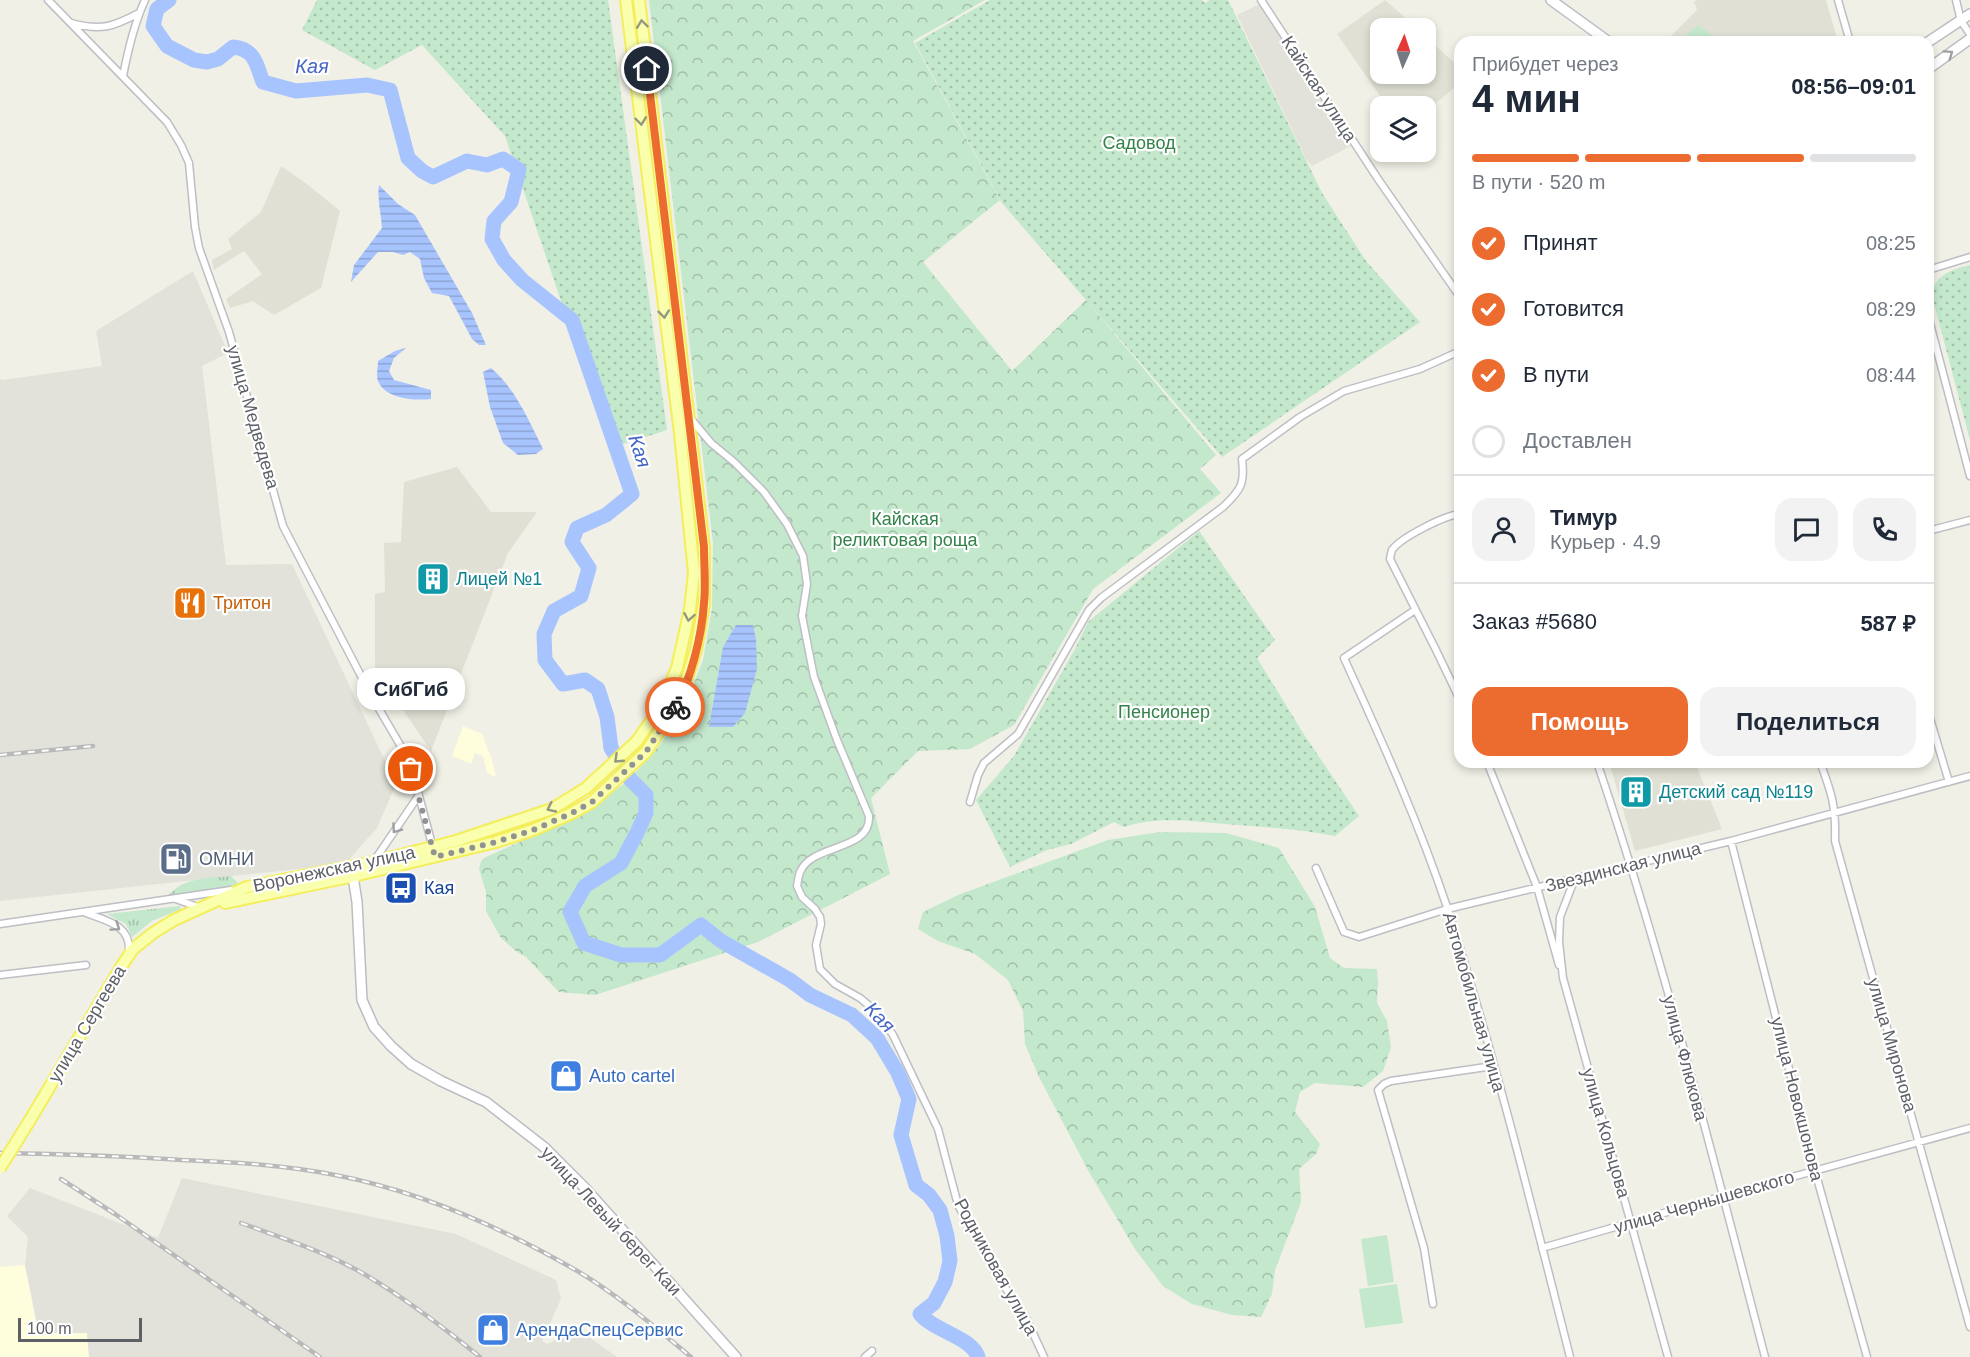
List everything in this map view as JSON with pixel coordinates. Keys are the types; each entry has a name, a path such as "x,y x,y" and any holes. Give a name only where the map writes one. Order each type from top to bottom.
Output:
{"main road":[{"name":"Воронежская улица","path":"201,908 434,852 552,809 586,788 637,741 658,709 673,679 684,644 690,609 694,573 693,549 626,0"},
{"path":"639,0 688,416"},
{"name":"Воронежская улица","path":"201,908 247,888 353,871 373,862 496,842 533,830 592,802 646,752 680,699 696,650 704,604 704,547 688,416"},
{"name":"улица Сергеева","path":"0,1168 133,949 174,920 201,908"}],"street":[{"name":"улица Медведева","path":"48,0 167,122 181,145 189,163 199,248 229,332 284,526 372,697 406,755 434,852"},
{"path":"123,76 129,44 139,13 146,0"},
{"name":"Кайская улица","path":"1261,0 1378,179 1454,288"},
{"path":"1551,0 1601,36"},
{"path":"1838,0 1848,36"},
{"path":"1956,0 1961,21 1970,34"},
{"path":"71,23 101,28 117,25 139,13"},
{"path":"1934,38 1970,14"},
{"path":"1934,65 1970,39"},
{"path":"1934,268 1970,257"},
{"path":"1934,339 1970,476"},
{"path":"970,802 984,763 1017,734 1089,610 1101,598 1236,495 1243,481 1242,459 1300,417 1344,391 1420,369 1454,354"},
{"name":"Родниковая улица","path":"688,416 711,443 764,492 787,524 803,556 807,584 802,616 814,677 837,740 866,804 870,823 866,832 858,838 821,854 808,862 800,871 797,886 802,897 820,917 821,924 816,945 820,969 835,984 860,998 878,1012 893,1035 938,1129 958,1205 998,1277 1026,1318 1044,1357"},
{"path":"1454,515 1413,534 1392,550 1390,559 1454,688"},
{"path":"1934,529 1970,520"},
{"name":"Автомобильная улица","path":"1415,610 1344,658 1403,789 1447,909 1493,1066 1570,1357"},
{"path":"1934,732 1949,782"},
{"name":"улица Кольцова","path":"1489,768 1537,887 1668,1357"},
{"name":"улица Флюкова","path":"1599,768 1631,864 1765,1357"},
{"name":"улица Миронова","path":"1822,768 1833,796 1835,841 1970,1327"},
{"name":"Звездинская улица","path":"1316,868 1344,932 1359,937 1447,909 1731,841 1970,776"},
{"path":"373,862 419,795"},
{"name":"улица Новокшонова","path":"1731,841 1815,1171 1866,1357"},
{"name":"улица Левый берег Каи","path":"353,871 357,902 362,999 374,1027 411,1064 486,1102 544,1147 585,1188 736,1357"},
{"name":"улица Кольцова","path":"1563,978 1559,942 1560,917 1563,904 1575,878"},
{"path":"0,924 247,888"},
{"path":"175,899 201,908"},
{"path":"86,913 113,923 126,934 130,943 129,955"},
{"path":"0,975 86,965"},
{"path":"1433,1304 1424,1248 1378,1090 1391,1081 1493,1066"},
{"name":"улица Чернышевского","path":"1542,1248 1970,1128"},
{"path":"865,1357 872,1351"}],"shaded area":[{"path":"1385,0 1406,18 1370,18 1370,82 1337,34"},
{"path":"1697,0 1826,0 1836,36 1671,36 1697,10 1694,2"},
{"path":"1260,4 1351,146 1312,166 1306,159 1237,15"},
{"path":"1436,46 1454,62 1454,88 1436,103 1436,96 1380,96 1372,84 1436,84"},
{"path":"281,166 340,211 321,288 274,315 253,301 230,308 226,299 262,274 244,251 214,270 212,260 232,249 228,239 261,212"},
{"path":"193,271 228,353 202,366 226,565 292,564 396,784 377,828 345,864 0,901 0,379 102,366 96,331"},
{"path":"457,467 491,512 537,512 508,553 431,751 375,669 375,594 385,592 384,543 401,542 404,482"},
{"path":"463,726 482,734 496,777 487,773 483,756 475,753 471,764 452,756"},
{"path":"1611,768 1697,768 1722,829 1635,851"},
{"path":"182,1178 456,1234 556,1280 561,1299 542,1341 547,1344 579,1330 617,1357 89,1357 87,1333 39,1333 25,1265 28,1237 7,1216 30,1188 158,1238"},
{"path":"25,1265 38,1333 87,1333 89,1357 0,1357 0,1267"}],"green space":[{"path":"317,0 608,0 667,430 611,448 505,136 422,45 375,70 302,30"},
{"name":"Кайская реликтовая роща","path":"649,0 985,0 913,41 1000,200 923,262 1012,371 1086,300 1216,455 1200,469 1221,493 1093,589 1014,725 970,749 918,751 871,798 890,874 758,942 595,995 559,992 526,957 501,938 486,911 486,892 479,869 484,858 586,812 630,779 659,746 684,708 703,660 712,608 713,543"},
{"name":"Садовод","path":"990,0 1202,0 1205,3 1210,0 1228,0 1322,193 1366,261 1420,322 1222,457 1002,203 915,43"},
{"path":"1698,25 1713,36 1685,36"},
{"path":"1970,265 1970,440 1934,303 1934,286 1938,280 1946,273"},
{"name":"Пенсионер","path":"1199,531 1275,640 1257,658 1303,733 1359,816 1335,836 1280,828 1187,821 1149,821 1124,827 1114,822 1071,844 1047,850 1010,867 976,800 1014,756 1088,622"},
{"path":"1160,832 1226,833 1279,848 1315,907 1330,958 1344,968 1377,969 1377,1003 1387,1021 1391,1047 1383,1071 1363,1087 1315,1083 1300,1092 1295,1112 1320,1144 1316,1154 1299,1169 1301,1202 1275,1270 1272,1294 1261,1317 1232,1315 1192,1304 1163,1286 1135,1249 1089,1172 1040,1079 1025,1044 1023,1011 1008,980 975,954 938,941 918,929 923,912 958,895 1108,840"},
{"path":"231,876 238,883 232,887 167,897 188,882"},
{"path":"180,906 181,909 152,921 132,937 126,924 107,914"},
{"path":"1387,1235 1394,1282 1368,1286 1361,1239"},
{"path":"1397,1284 1403,1323 1365,1328 1359,1289"}],"water":[{"path":"379,185 398,204 415,215 472,313 486,345 479,345 472,339 449,296 432,293 424,278 420,259 410,252 403,255 378,252 351,282 354,265 382,228"},
{"path":"406,348 394,358 389,371 394,380 431,390 431,399 401,398 387,392 378,381 378,361 395,351"},
{"path":"491,368 507,385 527,416 543,449 536,454 518,455 503,443 490,407 483,372"},
{"path":"736,625 753,625 757,669 745,713 733,727 709,727 723,647"}],"waterway":[{"name":"Кая","path":"169,0 157,9 153,26 167,46 194,60 207,62 218,59 233,47 240,48 254,59 263,82 296,91 367,85 390,90 408,158 422,171 433,177 467,161 487,165 503,159 519,170 511,202 494,221 492,239 504,260 522,280 572,320 632,494 606,515 577,528 572,542 589,568 581,596 554,611 544,634 545,660 563,684 585,680 598,689 607,717 611,748 630,779 646,795 646,813 621,863 585,886 570,912 584,943 621,955 660,955 701,925 721,941 790,980 810,995 852,1015 877,1038 898,1073 909,1099 901,1135 916,1185 929,1195 940,1210 947,1236 950,1261 945,1282 934,1303 920,1314 926,1320 969,1345 978,1357"}],"railway":[{"path":"0,755 93,746"},
{"path":"0,1153 114,1156 258,1164 335,1175 398,1191 461,1213 551,1256 594,1281 691,1357"},
{"path":"61,1179 320,1357"},
{"path":"241,1223 319,1252 364,1274 424,1313 480,1357"}],"way so far":[{"path":"411,769 435,857 458,852 533,830 592,802 646,752 675,707"}],"place":[{"name":"Лицей №1","path":"433,579"},
{"name":"Тритон","path":"190,603"},
{"name":"СибГиб","path":"411,769"},
{"name":"Детский сад №119","path":"1636,792"},
{"name":"ОМНИ","path":"176,859"},
{"name":"Кая","path":"401,888"},
{"name":"Auto cartel","path":"566,1076"},
{"name":"АрендаСпецСервис","path":"493,1330"}],"route":[{"path":"647,69 704,547 704,604 696,650 680,699 675,707"}]}
